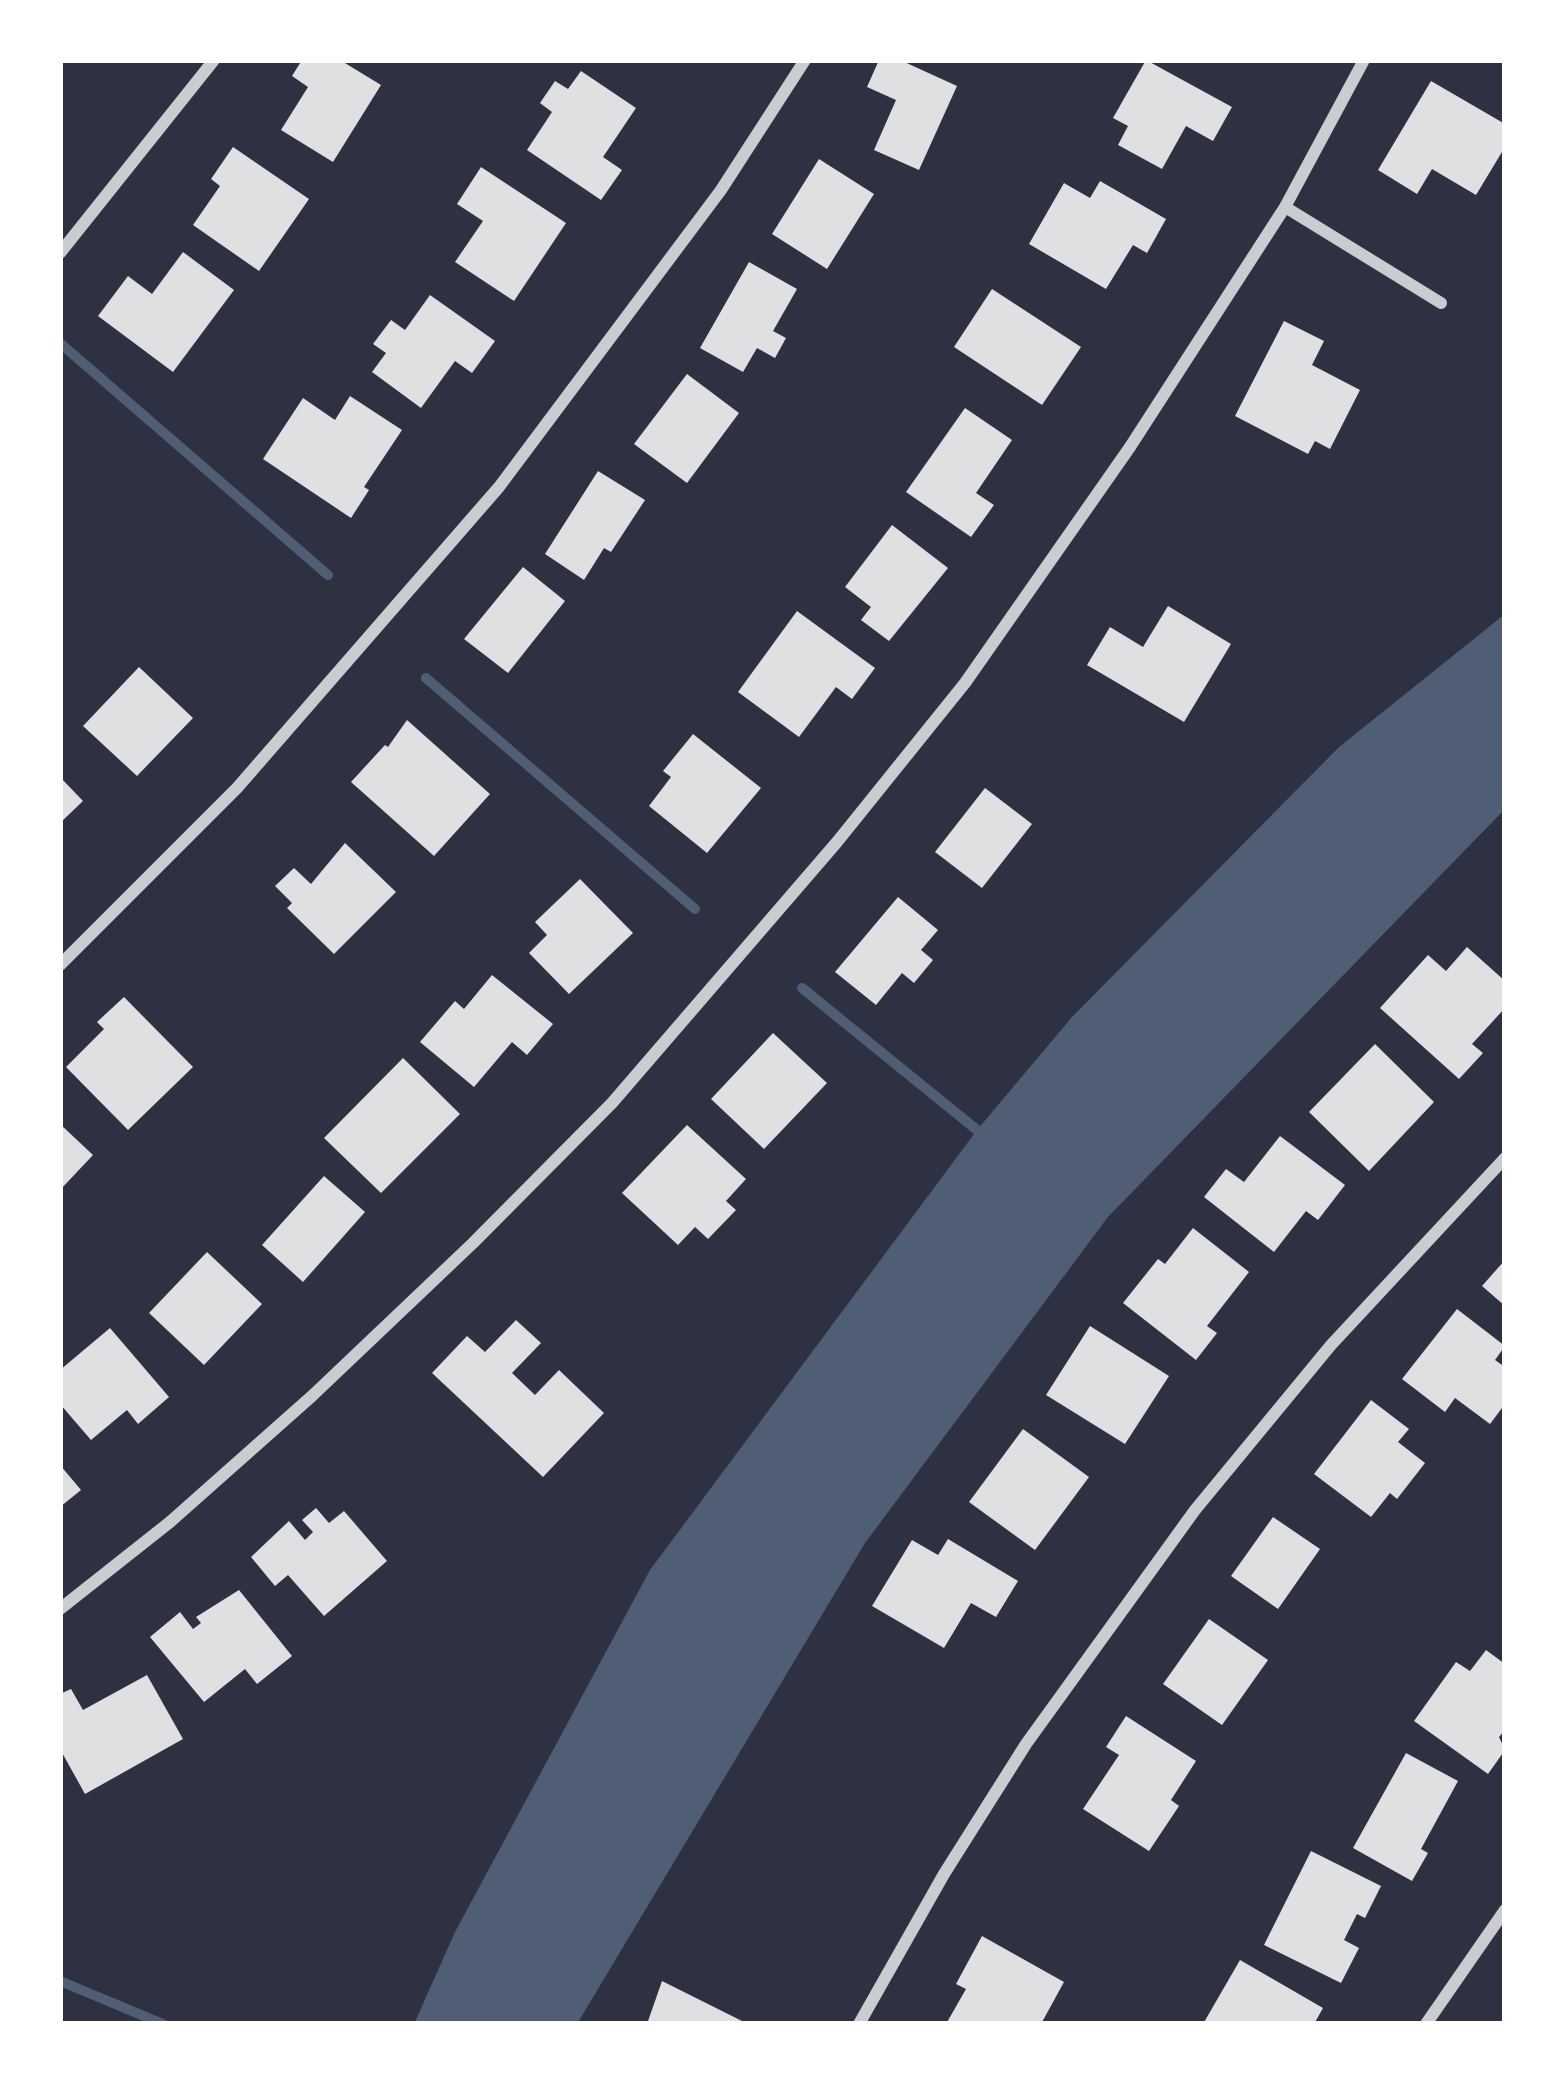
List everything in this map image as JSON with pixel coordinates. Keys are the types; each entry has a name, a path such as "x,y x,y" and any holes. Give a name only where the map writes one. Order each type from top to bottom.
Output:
{"street":[{"path":"60,253 214,60"},
{"path":"60,965 237,788 485,504 721,190 805,60"},
{"path":"60,1609 170,1522 406,1308 612,1103 734,964 965,683 1130,446 1285,207 1364,60"},
{"path":"1285,207 1441,303"},
{"path":"859,2024 1026,1744 1195,1510 1331,1345 1505,1158"},
{"path":"1426,2024 1505,1910"}],"water":[{"path":"1505,614 1505,809 1108,1217 865,1543 577,2024 414,2024 455,1932 650,1570 977,1130 1072,1017 1339,747"}],"building":[{"path":"302,60 340,60 381,85 333,162 281,130 308,87 292,76"},
{"path":"879,60 900,60 957,86 919,170 874,150 896,100 867,87"},
{"path":"1146,60 1232,107 1213,141 1186,126 1162,169 1118,145 1128,126 1113,118"},
{"path":"581,71 636,108 603,157 622,170 601,200 527,150 552,112 540,103 555,81 568,89"},
{"path":"1431,81 1505,124 1505,147 1476,195 1432,169 1417,194 1378,170"},
{"path":"233,147 309,199 259,271 193,225 220,186 211,179"},
{"path":"819,159 874,194 827,269 772,234"},
{"path":"481,167 566,223 514,301 455,262 483,221 457,204"},
{"path":"1100,181 1166,219 1147,253 1133,245 1106,289 1029,244 1064,183 1090,198"},
{"path":"183,252 234,290 173,372 98,316 128,276 152,294"},
{"path":"749,262 797,289 773,331 786,338 775,358 757,348 743,372 700,348"},
{"path":"992,289 1081,347 1042,405 954,347"},
{"path":"430,295 495,341 472,373 455,361 421,408 372,372 386,353 373,344 391,320 405,330"},
{"path":"1284,321 1324,341 1312,365 1360,390 1330,449 1315,441 1308,454 1235,416"},
{"path":"687,374 739,413 687,483 634,444"},
{"path":"350,396 402,430 364,487 369,490 351,518 263,459 303,398 335,420"},
{"path":"965,408 1012,440 976,493 994,505 971,537 906,492"},
{"path":"598,471 645,500 611,552 604,548 584,580 545,554"},
{"path":"892,525 948,568 889,641 861,620 871,607 845,587"},
{"path":"523,567 565,601 508,673 464,639"},
{"path":"1168,606 1231,644 1184,722 1087,665 1110,627 1143,647"},
{"path":"797,611 875,668 852,699 836,687 799,737 738,692"},
{"path":"139,667 193,718 137,776 83,726"},
{"path":"407,720 490,794 434,856 351,782 388,747"},
{"path":"693,734 761,788 707,853 649,806 671,777 663,771"},
{"path":"60,777 83,801 60,823"},
{"path":"985,788 1032,824 982,888 935,852"},
{"path":"345,843 396,892 334,954 287,908 292,903 275,886 294,868 311,884"},
{"path":"580,879 633,933 569,994 529,953 547,935 535,922"},
{"path":"898,897 938,930 921,950 933,960 914,983 902,973 876,1005 835,972"},
{"path":"1467,947 1505,981 1505,1008 1472,1044 1483,1053 1459,1079 1380,1008 1428,955 1446,971"},
{"path":"492,975 553,1024 527,1055 512,1042 474,1087 420,1042 455,1001 464,1009"},
{"path":"124,997 193,1067 128,1130 66,1067 104,1029 97,1022"},
{"path":"773,1033 827,1083 764,1149 711,1099"},
{"path":"1375,1044 1434,1102 1369,1171 1309,1112"},
{"path":"403,1058 460,1114 381,1193 324,1138"},
{"path":"60,1124 93,1155 60,1190"},
{"path":"687,1125 746,1179 726,1201 736,1210 708,1239 695,1227 678,1245 622,1193"},
{"path":"1280,1136 1345,1185 1318,1220 1306,1211 1274,1252 1204,1197 1226,1169 1244,1182"},
{"path":"324,1176 365,1212 303,1282 262,1245"},
{"path":"1193,1228 1249,1272 1207,1326 1217,1333 1196,1360 1123,1303 1158,1259 1165,1264"},
{"path":"207,1252 262,1304 204,1365 149,1313"},
{"path":"1505,1260 1505,1306 1482,1286"},
{"path":"1457,1309 1505,1346 1495,1360 1505,1367 1505,1404 1490,1424 1455,1398 1445,1412 1402,1379"},
{"path":"516,1320 541,1343 512,1373 535,1395 559,1370 604,1413 543,1477 432,1373 467,1336 485,1352"},
{"path":"1090,1326 1169,1376 1125,1444 1046,1395"},
{"path":"110,1328 169,1397 138,1424 127,1410 91,1440 60,1404 60,1370"},
{"path":"1371,1400 1409,1429 1398,1442 1425,1463 1397,1499 1390,1493 1371,1517 1314,1474"},
{"path":"1023,1429 1089,1477 1035,1550 969,1502"},
{"path":"60,1465 81,1490 60,1507"},
{"path":"316,1508 329,1523 344,1511 387,1561 324,1616 288,1575 275,1586 251,1557 289,1521 305,1540 313,1532 302,1520"},
{"path":"1273,1517 1320,1549 1278,1609 1231,1576"},
{"path":"948,1539 1018,1581 996,1617 971,1603 944,1648 872,1606 912,1540 938,1555"},
{"path":"239,1590 292,1656 257,1684 245,1669 204,1702 150,1637 180,1612 193,1629 201,1623 196,1617"},
{"path":"1209,1619 1268,1660 1222,1725 1163,1684"},
{"path":"1486,1650 1505,1664 1505,1730 1499,1737 1505,1750 1488,1774 1414,1721 1456,1662 1470,1671"},
{"path":"147,1675 183,1739 85,1794 60,1749 60,1694 71,1689 83,1710"},
{"path":"1126,1716 1196,1761 1171,1800 1179,1806 1149,1851 1083,1809 1119,1755 1106,1747"},
{"path":"1406,1753 1458,1781 1421,1849 1428,1853 1412,1881 1353,1848"},
{"path":"1311,1851 1381,1886 1365,1918 1357,1914 1344,1940 1359,1948 1341,1983 1264,1945"},
{"path":"982,1936 1064,1982 1041,2024 946,2024 966,1989 956,1984"},
{"path":"1240,1960 1323,2008 1314,2024 1203,2024"},
{"path":"662,1981 748,2024 647,2024"}],"waterway":[{"path":"60,343 328,575"},
{"path":"426,678 695,909"},
{"path":"802,988 977,1130"},
{"path":"60,1981 163,2024"}]}
